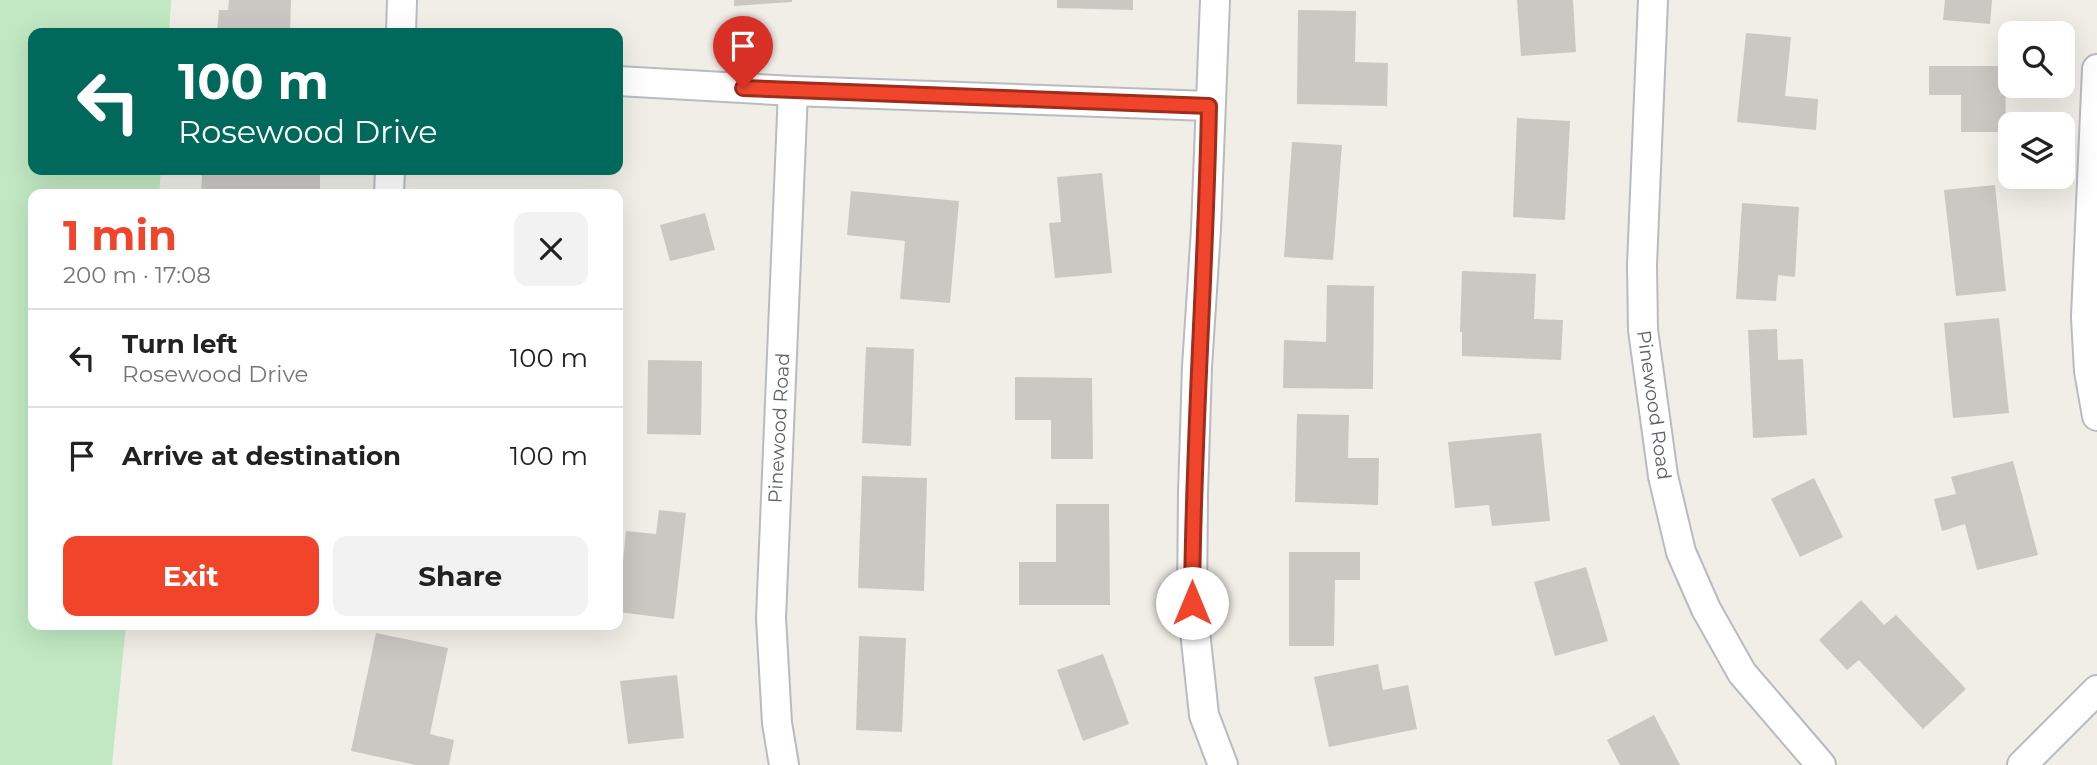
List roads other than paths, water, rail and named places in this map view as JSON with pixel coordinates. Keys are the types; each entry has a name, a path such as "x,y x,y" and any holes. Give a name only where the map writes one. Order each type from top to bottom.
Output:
{"street":[{"path":"401,28 402,0"},
{"path":"1215,0 1193,481 1192,603 1204,715 1223,765"},
{"name":"Pinewood Road","path":"1653,0 1642,304 1643,330 1663,476 1681,552 1706,609 1742,673 1821,765"},
{"path":"2097,69 2087,317 2089,371 2097,416"},
{"path":"623,81 793,91 1209,106"},
{"name":"Pinewood Road","path":"784,765 778,723 771,618 793,91"},
{"path":"2022,765 2097,690"}]}
